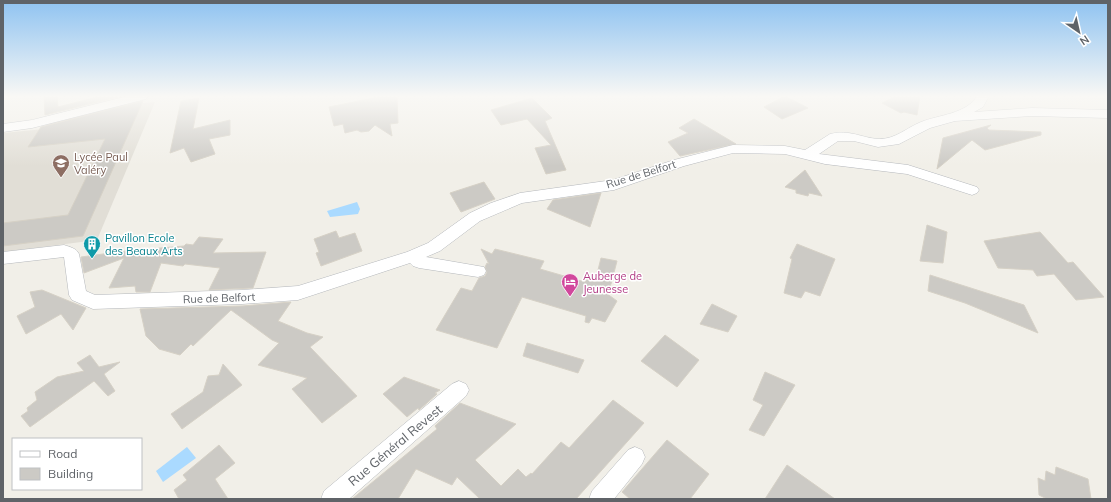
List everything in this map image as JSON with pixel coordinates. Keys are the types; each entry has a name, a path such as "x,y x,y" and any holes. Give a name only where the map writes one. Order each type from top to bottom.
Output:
{"street":[{"path":"3,128 32,124 50,119"},
{"path":"807,155 835,137 854,137 878,143 899,140 925,125 945,119"},
{"name":"Rue de Belfort","path":"3,258 64,251 71,254 78,295 93,302 242,297 298,293 416,259 476,217 505,203 527,197 614,185 678,163 733,149 785,150 825,160 908,170 972,190"},
{"path":"416,259 478,271"},
{"name":"Rue Général Revest","path":"332,499 459,390"},
{"path":"600,499 635,457"}],"shaded area":[{"path":"62,119 148,119 97,240 3,252 3,133 44,129 48,123"}],"water":[{"path":"357,202 360,209 358,214 330,217 327,211"},
{"path":"187,447 196,458 163,482 156,471"}],"building":[{"path":"71,119 135,119 83,236 3,246 3,223 68,215 105,139 28,147 41,127"},
{"path":"177,119 195,119 193,129 230,120 230,135 209,139 215,154 191,162 184,148 170,153"},
{"path":"332,119 398,119 398,123 390,124 392,136 375,125 369,131 361,132 357,130 345,133 343,124 334,126"},
{"path":"497,119 525,119 501,125"},
{"path":"527,119 549,119 545,121 566,170 546,174 535,148 551,145"},
{"path":"695,119 736,144 680,156 668,142 688,133 679,128"},
{"path":"991,125 987,128 989,130 1041,132 1041,135 985,150 972,140 937,169 943,138"},
{"path":"805,170 822,196 809,193 808,196 796,193 796,190 785,187"},
{"path":"484,182 495,199 461,212 450,193"},
{"path":"601,193 590,227 547,209 553,200"},
{"path":"927,225 947,232 943,263 920,261"},
{"path":"336,231 339,238 355,233 362,251 321,266 316,253 319,252 314,239"},
{"path":"1040,232 1068,263 1073,262 1104,297 1076,300 1054,274 1037,276 1033,270 998,268 984,241"},
{"path":"199,237 223,239 213,253 266,252 253,288 209,290 220,268 161,263 150,292 136,292 135,286 109,288 124,258 84,273 81,257 125,251 184,246 186,244 193,245"},
{"path":"797,244 835,259 820,296 805,291 801,298 784,293 792,259 790,258"},
{"path":"481,249 492,254 495,249 544,261 540,269 585,282 587,279 595,282 601,258 617,261 611,284 606,293 617,301 605,322 592,318 589,323 585,322 586,316 522,297 497,348 436,330 461,288 472,291 479,278 485,276 487,272 485,267 487,263 489,264"},
{"path":"930,275 1024,305 1038,333 965,303 928,291"},
{"path":"42,290 86,308 73,330 61,314 26,334 17,316 35,307 30,292"},
{"path":"291,302 278,321 307,333 323,337 310,347 357,396 322,423 292,389 307,378 258,365 279,343 272,340 231,310 193,346 191,344 180,355 159,349 146,336 140,309 242,306"},
{"path":"712,304 737,316 728,332 700,324"},
{"path":"665,335 699,360 677,387 641,361"},
{"path":"527,343 584,360 578,373 523,356"},
{"path":"90,355 99,367 120,362 104,374 115,391 108,396 94,381 30,427 21,416 28,411 27,408 37,400 35,392 57,377 84,371 77,363"},
{"path":"223,364 242,385 182,429 171,414 203,392 208,376 219,375"},
{"path":"765,372 795,385 764,436 749,430 763,405 753,400"},
{"path":"404,377 440,390 435,393 437,394 419,410 418,408 407,417 383,394"},
{"path":"613,400 644,423 576,499 480,499 457,477 452,485 416,469 398,499 352,499 437,429 435,426 460,403 516,424 475,460 501,486 518,469 526,477 531,473 532,474 561,442 569,448"},
{"path":"667,440 709,474 690,499 630,499 622,492"},
{"path":"219,445 235,463 215,479 228,499 179,499 174,490 187,480 183,475"},
{"path":"787,465 835,499 765,499"},
{"path":"1056,467 1088,479 1091,499 1047,499 1039,495 1038,478 1045,481 1046,471 1055,475"}],"place":[{"name":"Lycée Paul Valéry","path":"61,178"},
{"name":"Pavillon Ecole des Beaux Arts","path":"92,259"},
{"name":"Auberge de Jeunesse","path":"570,297"}]}
